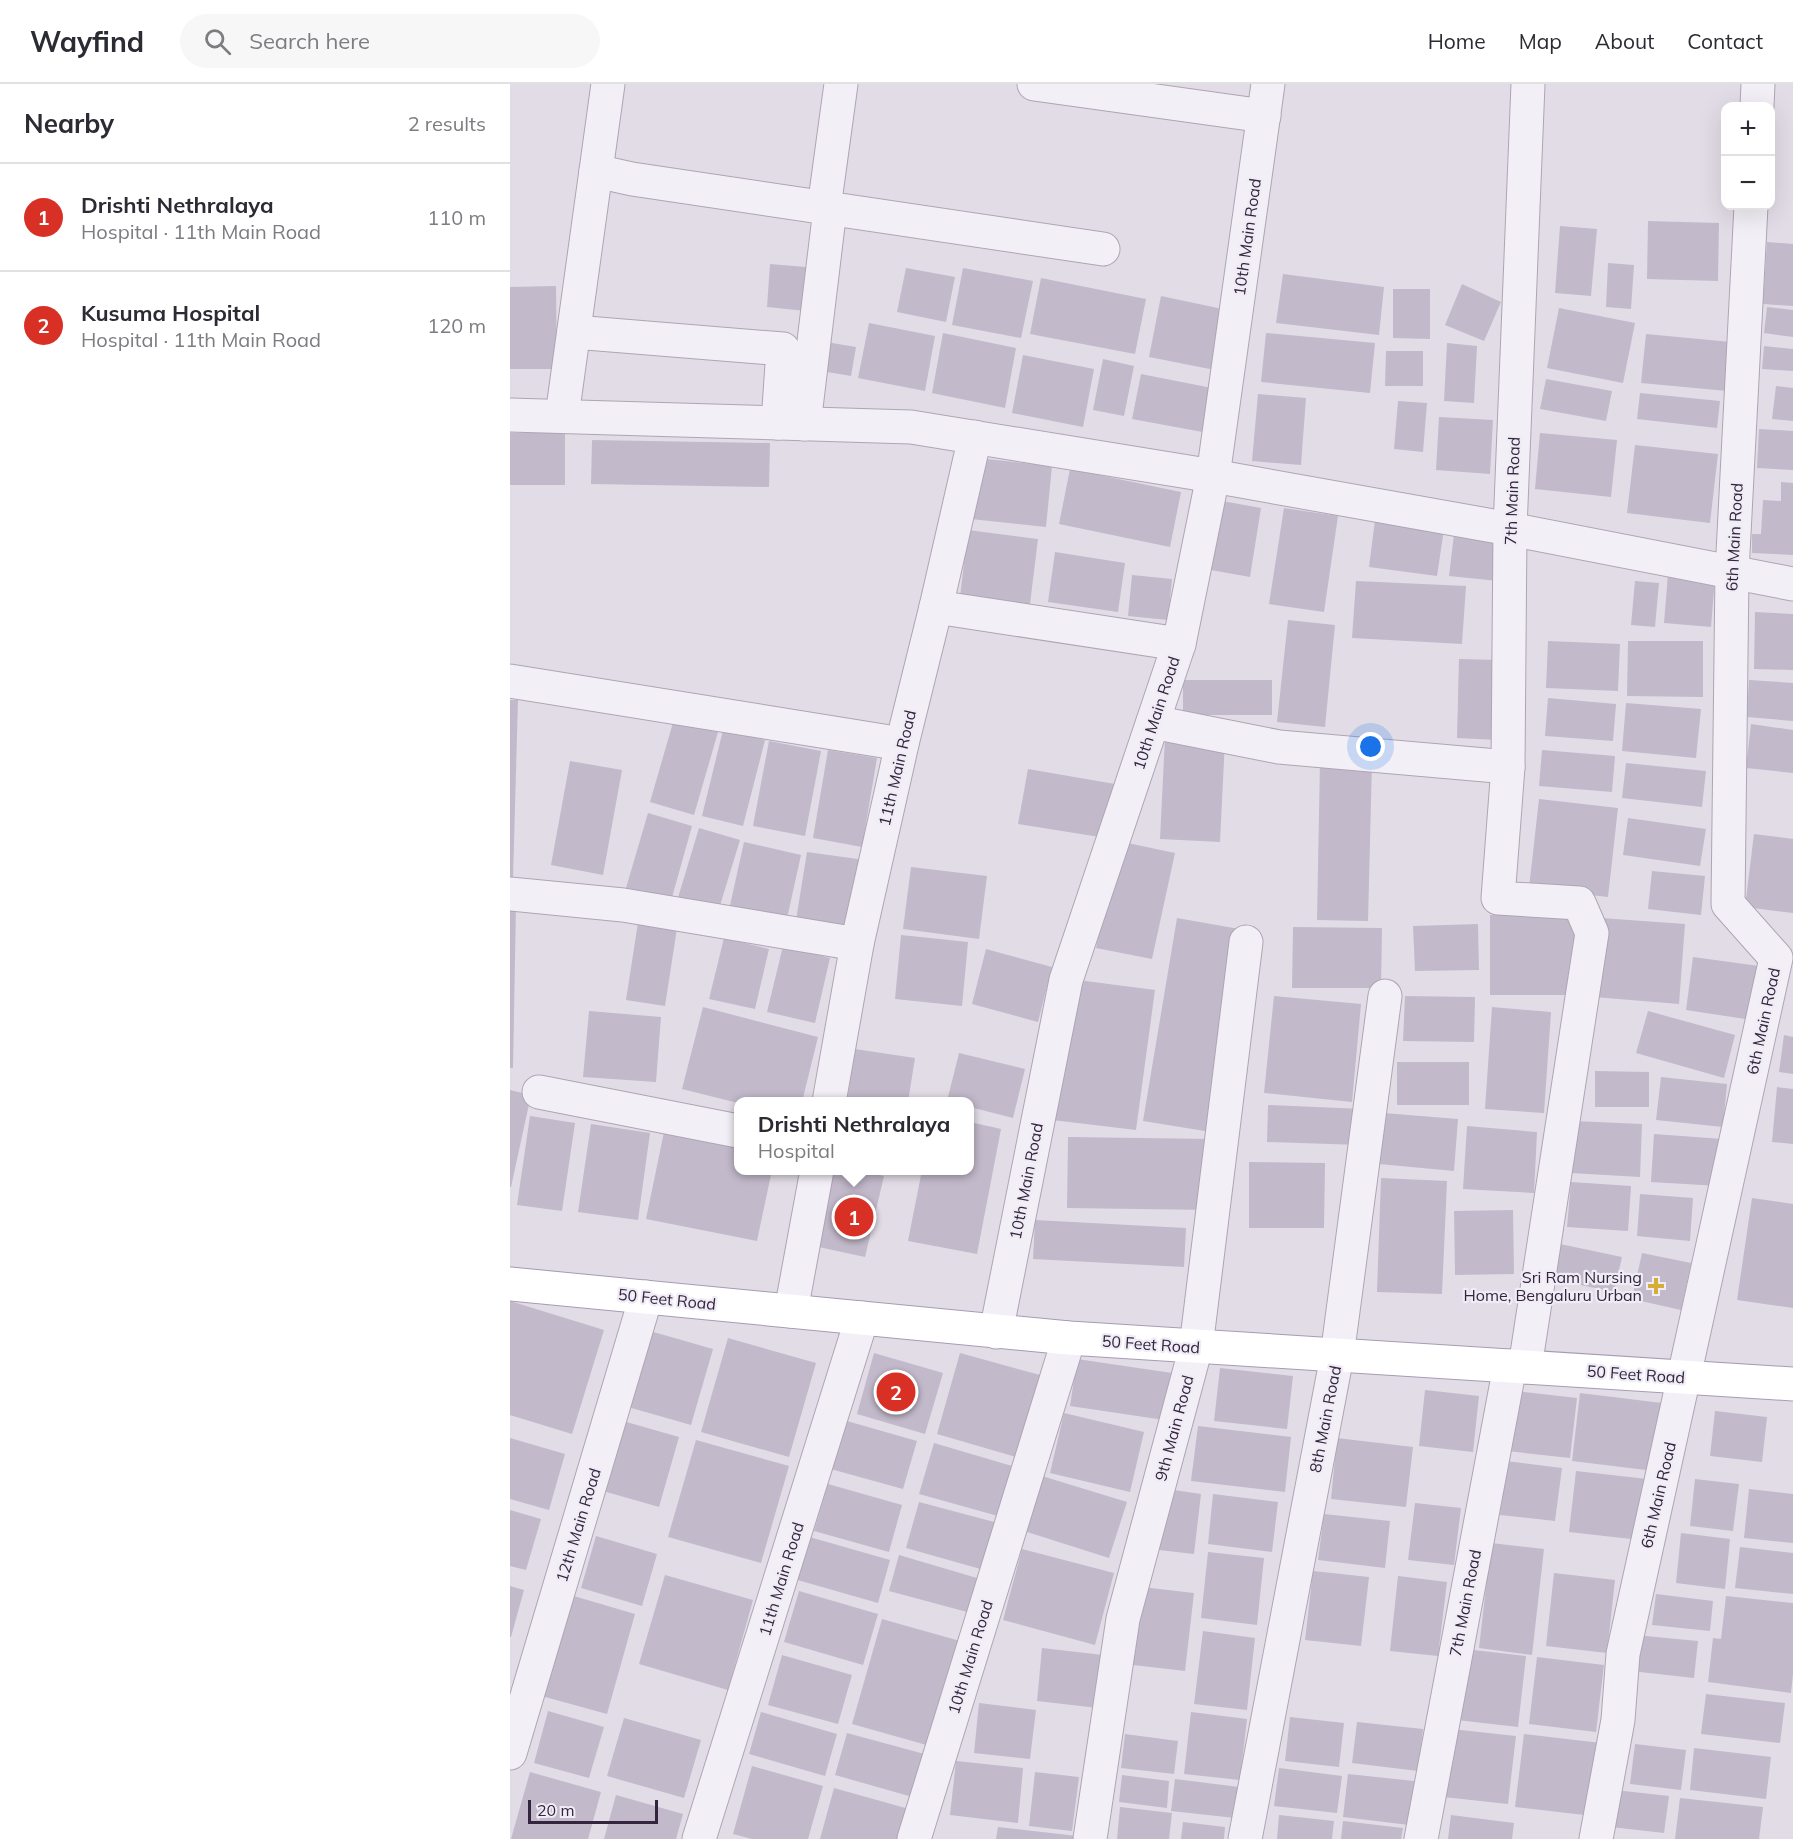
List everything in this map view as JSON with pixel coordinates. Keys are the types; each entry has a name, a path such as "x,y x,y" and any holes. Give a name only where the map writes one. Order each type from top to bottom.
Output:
{"main road":[{"name":"50 Feet Road","path":"510,1284 1069,1338 1793,1384"}],"street":[{"path":"562,417 608,84"},
{"path":"791,423 827,208 841,84"},
{"path":"1034,84 1264,116"},
{"name":"10th Main Road","path":"996,1332 1066,980 1179,644 1213,477 1268,84"},
{"name":"7th Main Road","path":"1421,1839 1518,1367 1592,933 1579,903 1498,898 1508,767 1510,529 1528,84"},
{"path":"1757,102 1758,84"},
{"path":"596,171 632,179 1103,249"},
{"name":"6th Main Road","path":"1596,1839 1618,1720 1623,1653 1776,958 1728,904 1732,572 1751,210"},
{"path":"574,332 783,349 791,423"},
{"path":"510,415 911,427 1510,529 1793,584"},
{"name":"11th Main Road","path":"830,1097 857,944 975,437"},
{"path":"936,607 1179,644"},
{"path":"510,681 902,744"},
{"path":"1153,722 1279,747 1508,767"},
{"path":"510,894 623,904 857,944"},
{"name":"9th Main Road","path":"1090,1839 1123,1619 1196,1347 1246,942"},
{"name":"8th Main Road","path":"1245,1839 1337,1356 1385,996"},
{"path":"539,1092 734,1130"},
{"path":"791,1311 816,1175"},
{"name":"12th Main Road","path":"510,1753 646,1297"},
{"name":"11th Main Road","path":"699,1839 862,1318"},
{"name":"10th Main Road","path":"914,1839 1069,1338"}],"building":[{"path":"1648,221 1719,223 1718,281 1647,279"},
{"path":"1560,226 1597,229 1591,296 1555,293"},
{"path":"1767,242 1793,244 1793,306 1763,304"},
{"path":"1608,263 1634,265 1631,309 1606,307"},
{"path":"770,264 818,268 815,312 767,307"},
{"path":"906,268 955,277 946,322 897,312"},
{"path":"963,268 1033,281 1021,338 952,325"},
{"path":"1283,274 1384,287 1379,335 1276,323"},
{"path":"1041,278 1146,299 1135,354 1030,334"},
{"path":"1462,284 1501,302 1484,341 1445,325"},
{"path":"556,286 557,369 510,369 510,287"},
{"path":"1393,289 1430,289 1430,339 1393,338"},
{"path":"1161,296 1232,311 1220,371 1149,357"},
{"path":"1767,307 1793,310 1793,337 1764,333"},
{"path":"1559,308 1635,323 1623,383 1547,368"},
{"path":"869,323 935,336 925,391 858,378"},
{"path":"943,333 1016,348 1005,408 932,393"},
{"path":"1266,333 1375,343 1370,393 1261,382"},
{"path":"1646,334 1731,342 1727,391 1641,383"},
{"path":"820,341 856,347 851,376 815,370"},
{"path":"1447,343 1477,346 1474,403 1444,401"},
{"path":"1764,346 1793,349 1793,371 1762,369"},
{"path":"1386,351 1423,351 1423,386 1385,386"},
{"path":"1023,355 1094,369 1083,427 1012,413"},
{"path":"1103,359 1134,366 1124,416 1093,410"},
{"path":"1141,374 1217,389 1208,433 1132,419"},
{"path":"1546,379 1612,391 1606,421 1540,409"},
{"path":"1776,386 1793,388 1793,421 1772,419"},
{"path":"1640,393 1720,401 1717,428 1637,419"},
{"path":"1258,394 1306,398 1301,465 1252,461"},
{"path":"1398,401 1427,403 1423,452 1394,449"},
{"path":"1439,417 1493,420 1490,474 1436,470"},
{"path":"1759,429 1793,431 1793,470 1757,468"},
{"path":"510,433 565,433 565,485 510,485"},
{"path":"1540,433 1617,440 1611,497 1535,489"},
{"path":"592,440 770,443 769,487 591,484"},
{"path":"1635,445 1718,454 1710,523 1627,513"},
{"path":"977,458 1052,466 1046,527 971,519"},
{"path":"1070,469 1181,492 1170,547 1059,524"},
{"path":"1781,482 1793,483 1793,555 1752,553 1752,534 1761,534 1763,500 1781,501"},
{"path":"1217,500 1261,508 1250,577 1205,569"},
{"path":"1284,508 1338,516 1324,612 1269,604"},
{"path":"1375,520 1444,529 1437,576 1369,567"},
{"path":"968,530 1038,539 1030,604 960,597"},
{"path":"1454,534 1503,540 1498,581 1449,576"},
{"path":"1055,552 1125,563 1118,612 1048,602"},
{"path":"1668,574 1715,578 1711,627 1664,623"},
{"path":"1132,575 1172,579 1168,620 1128,616"},
{"path":"1356,581 1466,586 1462,644 1352,638"},
{"path":"1635,581 1659,583 1655,627 1631,625"},
{"path":"1755,612 1793,614 1793,670 1754,669"},
{"path":"1288,620 1335,625 1325,727 1277,722"},
{"path":"1548,641 1620,644 1618,691 1546,688"},
{"path":"1628,641 1703,641 1703,697 1627,696"},
{"path":"1459,659 1500,660 1498,740 1457,738"},
{"path":"1183,680 1272,680 1272,715 1183,715"},
{"path":"1749,680 1793,683 1793,721 1747,717"},
{"path":"1548,698 1616,704 1613,741 1545,736"},
{"path":"510,700 518,700 513,878 510,878"},
{"path":"1626,703 1701,709 1696,758 1622,751"},
{"path":"674,719 718,732 694,815 650,802"},
{"path":"1751,724 1793,730 1793,773 1746,768"},
{"path":"723,730 765,740 743,826 702,816"},
{"path":"1165,737 1225,740 1220,842 1160,839"},
{"path":"769,741 821,751 805,836 753,826"},
{"path":"828,750 877,758 862,847 813,838"},
{"path":"1542,750 1615,756 1612,792 1539,786"},
{"path":"570,761 622,770 603,875 551,865"},
{"path":"1320,761 1372,762 1368,921 1317,920"},
{"path":"1626,763 1706,771 1702,807 1622,798"},
{"path":"1028,769 1115,784 1106,838 1018,824"},
{"path":"1539,799 1618,808 1608,897 1529,888"},
{"path":"648,813 692,826 671,901 626,888"},
{"path":"1628,818 1706,829 1700,866 1623,855"},
{"path":"699,828 740,840 718,912 677,901"},
{"path":"1754,834 1793,839 1793,913 1745,907"},
{"path":"1118,841 1175,853 1152,959 1096,948"},
{"path":"744,842 801,855 786,923 729,910"},
{"path":"807,852 865,860 855,929 796,920"},
{"path":"911,867 987,876 979,939 903,929"},
{"path":"1652,871 1705,876 1701,915 1648,909"},
{"path":"510,904 516,905 513,1068 510,1068"},
{"path":"1490,915 1574,915 1574,995 1490,995"},
{"path":"639,916 678,922 665,1006 626,1000"},
{"path":"1177,918 1245,930 1211,1132 1143,1121"},
{"path":"1601,918 1685,924 1679,1004 1594,997"},
{"path":"1478,924 1479,970 1415,971 1413,926"},
{"path":"1293,927 1382,928 1381,988 1292,988"},
{"path":"901,935 968,942 962,1006 895,999"},
{"path":"724,938 769,949 755,1009 709,999"},
{"path":"783,946 830,958 815,1023 767,1012"},
{"path":"986,949 1052,967 1038,1022 972,1004"},
{"path":"1693,957 1759,966 1752,1020 1686,1010"},
{"path":"1070,979 1155,990 1136,1130 1052,1120"},
{"path":"1274,996 1361,1004 1352,1102 1264,1093"},
{"path":"1405,996 1475,997 1474,1042 1403,1041"},
{"path":"703,1007 818,1037 803,1097 734,1097 734,1102 682,1089"},
{"path":"1492,1007 1551,1012 1544,1113 1485,1109"},
{"path":"589,1011 661,1017 656,1082 583,1077"},
{"path":"1648,1011 1735,1035 1724,1078 1636,1053"},
{"path":"1784,1035 1793,1037 1793,1074 1779,1072"},
{"path":"855,1049 915,1058 909,1097 848,1097"},
{"path":"959,1053 1025,1069 1013,1118 974,1108 974,1097 948,1097"},
{"path":"1397,1062 1469,1062 1469,1105 1397,1105"},
{"path":"1595,1071 1649,1072 1649,1107 1595,1107"},
{"path":"1661,1077 1727,1084 1723,1127 1656,1120"},
{"path":"1777,1087 1793,1089 1793,1144 1772,1142"},
{"path":"510,1090 531,1095 511,1187 510,1187"},
{"path":"1268,1105 1362,1109 1360,1145 1267,1142"},
{"path":"1384,1113 1458,1119 1454,1171 1379,1164"},
{"path":"530,1116 575,1123 562,1211 517,1205"},
{"path":"1574,1121 1642,1124 1640,1177 1571,1173"},
{"path":"974,1123 1001,1129 977,1254 908,1241 921,1175 974,1175"},
{"path":"591,1124 650,1133 638,1220 578,1212"},
{"path":"1467,1126 1537,1132 1534,1193 1463,1189"},
{"path":"665,1127 734,1141 734,1175 771,1175 757,1241 646,1219"},
{"path":"1654,1134 1723,1139 1719,1186 1651,1182"},
{"path":"1068,1137 1211,1139 1210,1210 1067,1208"},
{"path":"1249,1162 1325,1163 1324,1228 1249,1228"},
{"path":"831,1175 884,1176 865,1257 814,1246"},
{"path":"1381,1178 1447,1181 1442,1294 1377,1292"},
{"path":"1571,1182 1631,1186 1628,1231 1567,1227"},
{"path":"1640,1194 1693,1198 1690,1241 1637,1236"},
{"path":"1752,1198 1793,1204 1793,1308 1737,1300"},
{"path":"1513,1210 1514,1274 1455,1275 1454,1211"},
{"path":"1035,1220 1186,1228 1184,1267 1033,1259"},
{"path":"1560,1244 1622,1257 1614,1292 1552,1279"},
{"path":"1642,1253 1691,1263 1681,1310 1632,1299"},
{"path":"510,1301 604,1330 572,1434 510,1415"},
{"path":"643,1329 713,1349 691,1425 621,1405"},
{"path":"728,1338 816,1363 789,1457 701,1432"},
{"path":"874,1353 943,1373 925,1434 857,1414"},
{"path":"960,1353 1040,1375 1016,1457 937,1434"},
{"path":"1077,1359 1172,1373 1164,1420 1070,1406"},
{"path":"1220,1368 1293,1376 1287,1429 1214,1421"},
{"path":"1425,1390 1479,1396 1473,1452 1419,1446"},
{"path":"1514,1391 1577,1398 1570,1458 1507,1451"},
{"path":"1580,1393 1662,1403 1654,1471 1572,1461"},
{"path":"1715,1411 1767,1417 1762,1462 1710,1456"},
{"path":"1064,1413 1144,1432 1130,1492 1050,1473"},
{"path":"616,1419 679,1437 659,1507 596,1489"},
{"path":"840,1419 917,1441 903,1489 827,1468"},
{"path":"1198,1426 1291,1437 1285,1492 1191,1481"},
{"path":"510,1438 565,1454 549,1510 510,1499"},
{"path":"1337,1438 1413,1447 1406,1507 1331,1499"},
{"path":"696,1440 789,1466 761,1563 668,1537"},
{"path":"934,1443 1012,1466 998,1516 919,1494"},
{"path":"1506,1461 1562,1468 1555,1521 1500,1515"},
{"path":"1576,1471 1647,1479 1640,1540 1569,1532"},
{"path":"1042,1476 1127,1502 1109,1558 1024,1531"},
{"path":"1695,1479 1739,1484 1733,1531 1690,1526"},
{"path":"828,1484 902,1505 889,1552 814,1531"},
{"path":"1167,1489 1201,1494 1194,1554 1159,1550"},
{"path":"1749,1489 1793,1494 1793,1543 1744,1538"},
{"path":"1213,1494 1278,1502 1272,1552 1208,1544"},
{"path":"919,1502 998,1523 984,1570 906,1548"},
{"path":"1415,1503 1461,1508 1454,1565 1408,1560"},
{"path":"510,1510 541,1519 526,1570 510,1566"},
{"path":"1324,1514 1390,1521 1385,1568 1318,1560"},
{"path":"1681,1533 1730,1539 1725,1589 1676,1583"},
{"path":"596,1536 657,1554 642,1606 581,1588"},
{"path":"806,1536 890,1560 878,1603 794,1579"},
{"path":"1491,1543 1544,1549 1532,1655 1479,1648"},
{"path":"1740,1547 1793,1553 1793,1594 1735,1588"},
{"path":"1022,1549 1114,1573 1095,1645 1003,1620"},
{"path":"1208,1552 1264,1558 1257,1625 1201,1618"},
{"path":"899,1555 977,1578 967,1612 889,1591"},
{"path":"1313,1571 1369,1577 1361,1646 1305,1640"},
{"path":"1554,1573 1615,1580 1607,1653 1546,1646"},
{"path":"665,1575 753,1600 728,1690 639,1664"},
{"path":"1398,1576 1447,1582 1438,1656 1390,1651"},
{"path":"510,1586 524,1590 511,1637 510,1637"},
{"path":"1142,1587 1194,1593 1185,1671 1133,1665"},
{"path":"799,1591 878,1614 863,1665 784,1642"},
{"path":"567,1594 635,1614 607,1714 538,1695"},
{"path":"1656,1594 1713,1601 1710,1631 1652,1625"},
{"path":"1726,1596 1793,1603 1791,1693 1708,1682 1713,1638 1721,1639"},
{"path":"882,1619 960,1641 930,1746 852,1724"},
{"path":"1203,1631 1255,1638 1247,1710 1194,1704"},
{"path":"1635,1635 1698,1641 1694,1678 1631,1671"},
{"path":"1042,1648 1103,1655 1098,1708 1037,1701"},
{"path":"1465,1649 1526,1656 1518,1727 1457,1720"},
{"path":"782,1655 852,1675 838,1724 768,1705"},
{"path":"1537,1657 1604,1665 1596,1732 1529,1724"},
{"path":"1706,1694 1785,1703 1780,1743 1701,1734"},
{"path":"979,1703 1036,1710 1030,1759 974,1753"},
{"path":"548,1711 604,1727 589,1778 534,1763"},
{"path":"761,1712 837,1734 825,1776 749,1754"},
{"path":"1191,1712 1247,1719 1240,1780 1184,1774"},
{"path":"1290,1717 1344,1723 1339,1767 1285,1761"},
{"path":"624,1718 701,1740 684,1798 607,1776"},
{"path":"1357,1722 1423,1729 1418,1771 1352,1763"},
{"path":"1451,1729 1516,1736 1508,1804 1443,1797"},
{"path":"847,1733 928,1755 916,1798 835,1775"},
{"path":"1125,1734 1178,1741 1174,1774 1121,1768"},
{"path":"1524,1734 1601,1743 1593,1816 1515,1807"},
{"path":"1635,1744 1686,1750 1681,1790 1630,1784"},
{"path":"1694,1748 1771,1757 1766,1799 1690,1790"},
{"path":"956,1761 1023,1768 1018,1823 950,1815"},
{"path":"752,1766 823,1786 808,1839 752,1839 733,1834"},
{"path":"1279,1768 1342,1776 1337,1813 1274,1806"},
{"path":"530,1772 601,1792 588,1839 511,1839"},
{"path":"1035,1772 1079,1777 1072,1831 1029,1826"},
{"path":"1348,1774 1414,1781 1409,1825 1343,1817"},
{"path":"1122,1775 1169,1781 1167,1808 1119,1802"},
{"path":"1175,1779 1239,1787 1235,1818 1171,1811"},
{"path":"834,1788 909,1809 901,1839 820,1839"},
{"path":"1615,1790 1669,1796 1664,1833 1611,1827"},
{"path":"616,1795 683,1814 676,1839 604,1839"},
{"path":"1680,1798 1763,1807 1759,1839 1675,1839"},
{"path":"1120,1807 1172,1813 1169,1839 1117,1839"},
{"path":"1279,1815 1334,1821 1332,1839 1277,1839"},
{"path":"1451,1815 1514,1823 1512,1839 1448,1839"},
{"path":"1343,1821 1403,1828 1401,1839 1341,1839"},
{"path":"1183,1822 1225,1827 1224,1839 1181,1839"},
{"path":"998,1827 1077,1836 1077,1839 996,1839"}],"place":[{"name":"Drishti Nethralaya","path":"854,1217"},
{"name":"Sri Ram Nursing Home, Bengaluru Urban","path":"1656,1286"},
{"name":"Kusuma Hospital","path":"896,1392"}]}
